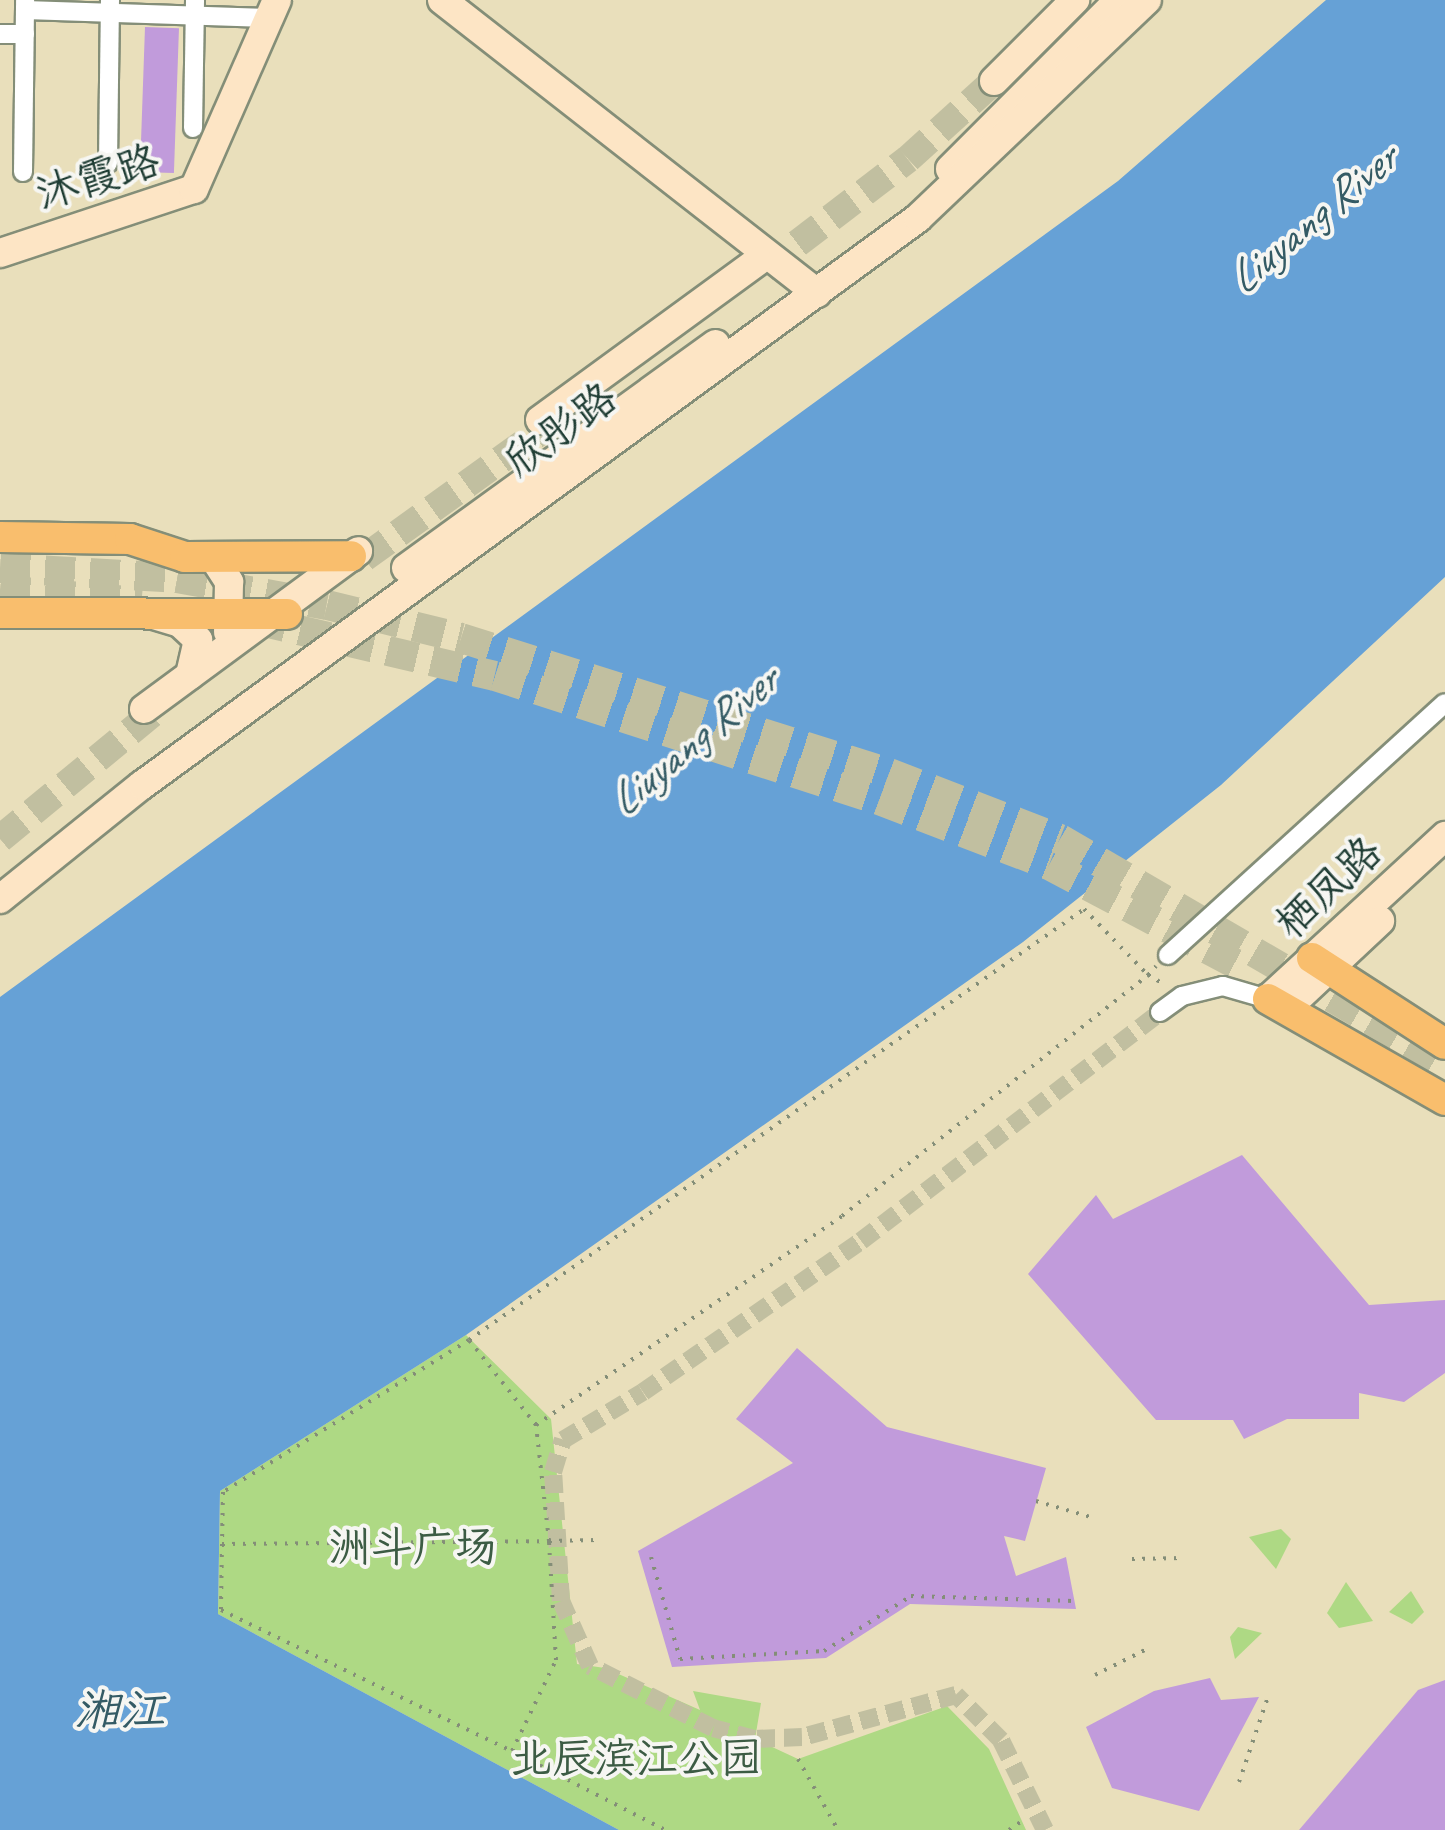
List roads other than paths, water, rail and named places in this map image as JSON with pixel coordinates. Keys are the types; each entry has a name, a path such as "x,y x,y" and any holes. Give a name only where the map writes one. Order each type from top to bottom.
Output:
{"main road":[{"path":"442,0 813,284"},
{"path":"459,0 813,284"},
{"path":"1060,0 991,76 1076,0"},
{"name":"欣彤路","path":"0,898 142,785 813,284 952,167 1118,0"},
{"name":"欣彤路","path":"0,877 134,768 813,284 964,182 1146,0"},
{"name":"沐霞路","path":"0,243 87,211 182,189 268,6"},
{"name":"沐霞路","path":"0,253 194,189 268,6"},
{"path":"543,423 761,265"},
{"path":"0,537 130,539 184,556 358,555"},
{"path":"149,711 358,555"},
{"path":"213,557 226,569 231,614 221,652"},
{"path":"0,613 280,614"},
{"path":"148,614 180,624 198,640 196,675"},
{"path":"196,675 221,652 280,614"},
{"name":"栖凤路","path":"1277,1004 1445,836"},
{"name":"栖凤路","path":"1320,964 1445,862"},
{"path":"1320,964 1445,1044"},
{"path":"1277,1004 1445,1100"}],"street":[{"path":"22,172 25,5 268,6"},
{"path":"108,163 110,6"},
{"path":"193,128 195,7"},
{"path":"0,34 24,34"},
{"path":"1168,955 1445,704"},
{"path":"1160,1012 1182,996 1222,986 1277,1004"}],"water":[{"path":"1326,0 1445,0 1445,577 1221,785 1023,942 466,1335 220,1491 218,1614 619,1830 0,1830 0,997 1118,181"}],"tunnel":[{"path":"764,269 908,159 994,81"},
{"path":"364,558 546,427"},
{"path":"0,568 177,578 327,605 461,638 889,773 1060,839 1445,1063"},
{"path":"0,590 141,602"},
{"path":"256,620 495,676 879,800 1049,865 1242,967"},
{"path":"0,839 154,712"},
{"path":"1045,1830 1001,1740 956,1695 802,1737 754,1739 713,1728 590,1666 561,1601 553,1472 563,1440 643,1392 861,1241 1160,1012"}],"water label":[{"name":"Liuyang River","path":"1312,219"},
{"name":"Liuyang River","path":"693,741"},
{"name":"湘江","path":"120,1711"}],"park label":[{"name":"洲斗广场","path":"413,1548"},
{"name":"北辰滨江公园","path":"636,1759"}]}
